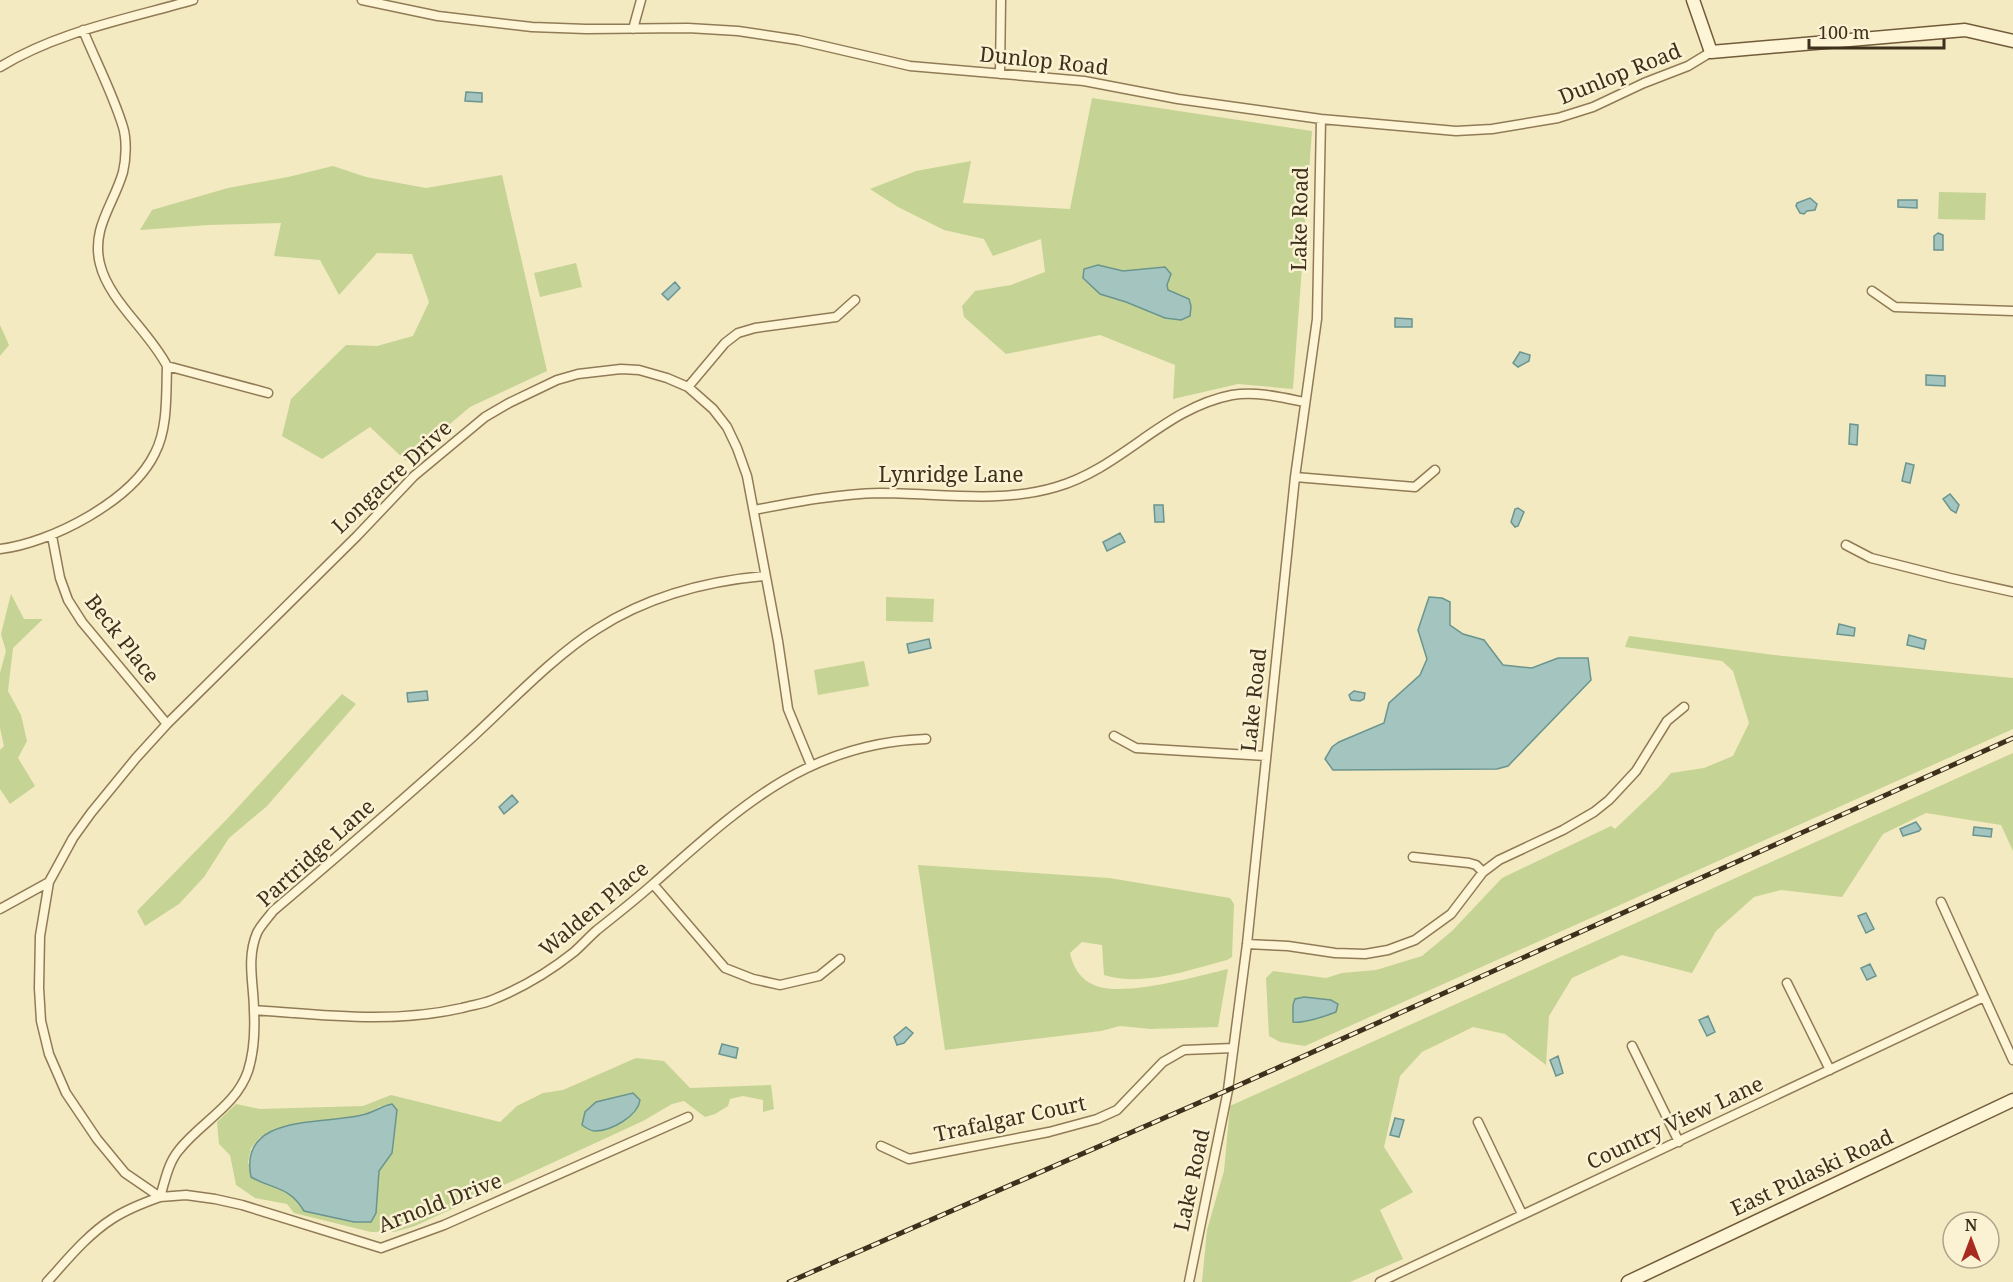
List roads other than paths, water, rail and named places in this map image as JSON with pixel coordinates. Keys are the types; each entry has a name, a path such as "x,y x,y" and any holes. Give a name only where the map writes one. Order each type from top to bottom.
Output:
{"main road":[{"path":"1693,0 1711,52 1965,30 2013,41"},
{"name":"East Pulaski Road","path":"1628,1282 2013,1100"}],"street":[{"path":"0,67 13,59 83,30 192,0"},
{"name":"Dunlop Road","path":"362,0 438,16 532,27 688,28 738,31 798,40 910,66 1084,81 1178,99 1321,119 1456,131 1492,129 1558,118 1593,107 1644,83 1688,66 1711,52"},
{"path":"633,29 641,0"},
{"path":"1000,0 1000,74"},
{"path":"0,549 21,546 52,536 123,493 144,471 156,451 161,434 167,366 158,349 111,288 100,266 97,247 101,222 123,172 124,129 83,30"},
{"name":"Lake Road","path":"1189,1282 1225,1108 1247,944 1295,477 1317,319 1321,119"},
{"path":"1872,291 1895,307 2013,311"},
{"path":"688,387 725,343 738,333 755,328 836,317 855,300"},
{"path":"167,366 268,393"},
{"name":"Longacre Drive","path":"49,882 73,838 136,758 414,476 485,417 509,403 557,380 600,370 639,370 688,387 713,409 727,427 740,457 754,510 788,710 811,765"},
{"name":"Lynridge Lane","path":"754,510 835,495 995,497 1032,494 1059,486 1093,471 1132,448 1174,417 1200,404 1233,395 1264,394 1304,402"},
{"path":"1295,477 1415,487 1435,470"},
{"name":"Beck Place","path":"52,536 60,578 68,600 82,622 167,724"},
{"path":"1846,545 1871,558 2013,592"},
{"name":"Partridge Lane","path":"160,1197 169,1167 178,1151 201,1126 233,1099 247,1072 253,1047 254,1010 251,958 257,933 273,911 403,800 557,659 596,629 661,598 728,579 765,576"},
{"path":"1247,944 1365,954 1388,950 1415,940 1451,914 1483,872 1499,860 1563,830 1594,812 1636,771 1667,720 1684,707"},
{"path":"1114,736 1136,748 1266,756"},
{"name":"Walden Place","path":"254,1010 341,1017 388,1018 443,1012 490,1001 533,982 575,951 676,863 784,778 811,765 864,746 900,740 926,739"},
{"path":"1413,857 1469,863 1476,865 1483,872"},
{"path":"0,909 49,882"},
{"path":"49,882 40,936 39,988 41,1021 49,1054 66,1094 97,1139 125,1173 160,1197"},
{"path":"653,884 725,968 753,979 780,985 819,976 840,958"},
{"path":"1941,902 2013,1060"},
{"path":"1787,983 1830,1070"},
{"name":"Country View Lane","path":"1380,1282 1984,997"},
{"path":"1632,1046 1678,1142"},
{"name":"Trafalgar Court","path":"881,1146 909,1159 1049,1132 1097,1119 1117,1110 1164,1062 1184,1050 1233,1048"},
{"name":"Arnold Drive","path":"160,1197 186,1196 242,1205 381,1248 444,1225 688,1117"},
{"path":"1478,1122 1522,1214"},
{"path":"47,1282 89,1237 111,1219 135,1206 160,1197"}],"water":[{"path":"466,92 482,93 482,102 465,101"},
{"path":"1810,198 1817,204 1815,210 1800,213 1796,206 1797,203"},
{"path":"1898,200 1917,200 1917,208 1898,207"},
{"path":"1938,233 1943,235 1943,250 1934,250 1934,236"},
{"path":"1098,265 1123,271 1165,267 1171,274 1167,285 1168,290 1189,299 1190,316 1181,320 1165,318 1100,294 1083,278 1084,269"},
{"path":"675,282 680,288 668,300 662,294"},
{"path":"1395,318 1412,319 1412,327 1395,327"},
{"path":"1520,352 1530,355 1529,361 1518,367 1513,363"},
{"path":"1926,375 1945,376 1945,386 1926,385"},
{"path":"1850,424 1858,425 1857,445 1849,444"},
{"path":"1906,463 1914,465 1910,483 1902,481"},
{"path":"1950,494 1959,505 1956,513 1943,499"},
{"path":"1154,505 1163,505 1164,522 1155,522"},
{"path":"1518,508 1524,512 1518,526 1515,527 1511,522 1515,509"},
{"path":"1120,533 1125,542 1107,551 1103,542"},
{"path":"1429,597 1442,598 1450,602 1450,625 1463,634 1484,640 1503,665 1532,668 1558,658 1588,658 1591,680 1508,766 1497,769 1333,770 1325,759 1332,747 1384,723 1389,703 1420,675 1427,659 1418,630"},
{"path":"1839,624 1855,628 1854,636 1837,634"},
{"path":"1909,635 1926,640 1924,649 1907,645"},
{"path":"929,639 931,648 909,653 907,644"},
{"path":"427,691 428,700 408,702 407,693"},
{"path":"1354,691 1365,693 1364,699 1351,700 1349,695"},
{"path":"512,795 518,802 504,814 499,807"},
{"path":"1916,822 1921,829 1903,836 1900,829"},
{"path":"1974,827 1992,829 1991,837 1973,835"},
{"path":"1866,913 1874,929 1866,933 1858,916"},
{"path":"1870,964 1876,976 1867,980 1861,968"},
{"path":"1304,997 1331,1000 1338,1004 1336,1012 1308,1021 1293,1022 1295,999"},
{"path":"1708,1016 1715,1032 1707,1036 1699,1020"},
{"path":"906,1027 913,1033 904,1043 897,1045 894,1037"},
{"path":"722,1044 738,1048 736,1058 719,1054"},
{"path":"1558,1056 1563,1073 1556,1076 1550,1060"},
{"path":"633,1093 640,1100 638,1106 623,1122 595,1131 582,1125 585,1112 596,1102"},
{"path":"392,1104 397,1110 392,1153 379,1171 376,1213 371,1222 354,1222 304,1211 287,1193 251,1177 250,1156 257,1142 270,1132 306,1122 362,1115"},
{"path":"1395,1118 1404,1120 1399,1137 1390,1135"}],"railway":[{"path":"789,1282 1228,1090 2013,738"}]}
